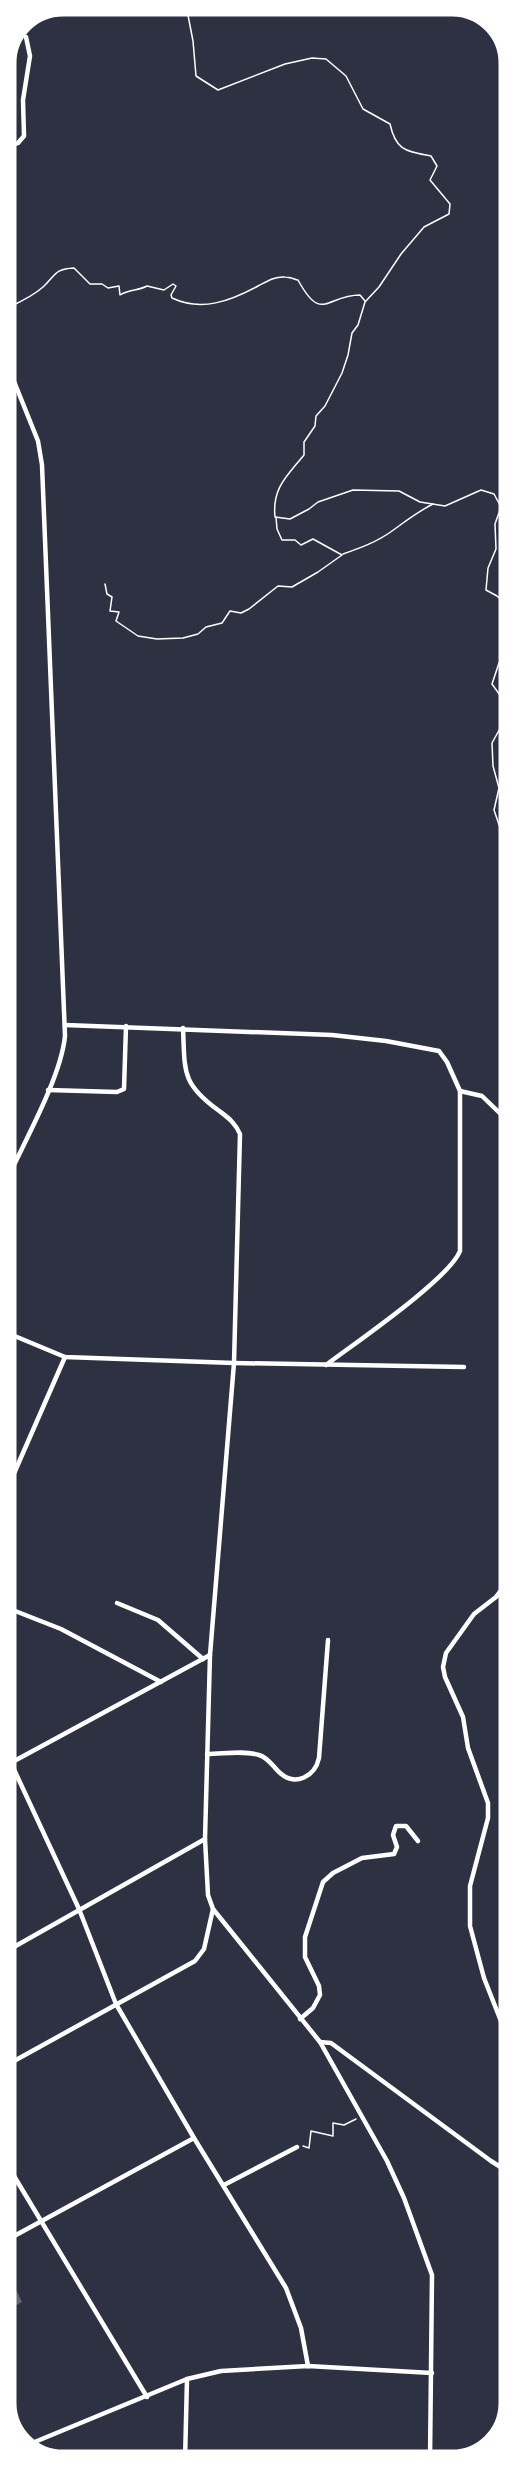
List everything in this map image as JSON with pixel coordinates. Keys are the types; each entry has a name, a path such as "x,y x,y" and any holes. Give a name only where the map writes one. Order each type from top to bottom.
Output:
{"street":[{"path":"15,144 24,136 23,100 30,56 26,37"},
{"path":"15,385 38,441 42,465 65,1025 62,1056 15,1162"},
{"path":"65,1025 332,1035 439,1051 447,1062 460,1091 461,1239 457,1259 430,1284 326,1365"},
{"path":"48,1090 117,1092 124,1089 126,1026"},
{"path":"183,1028 185,1064 189,1082 202,1099 232,1121 240,1134 234,1364 210,1655 205,1839 208,1895 213,1909 320,2042 400,2189 429,2264 433,2296 430,2451"},
{"path":"460,1091 482,1096 500,1113"},
{"path":"15,1336 65,1357 234,1364 464,1367"},
{"path":"15,1471 65,1357"},
{"path":"500,1592 474,1614 446,1653 443,1667 445,1677 463,1717 468,1748 488,1803 488,1818 470,1886 470,1926 500,2021"},
{"path":"117,1603 158,1620 203,1659"},
{"path":"15,1611 61,1629 161,1682"},
{"path":"207,1754 256,1754 269,1761 288,1778 301,1779 310,1775 317,1767 319,1758 328,1640"},
{"path":"15,1761 210,1655"},
{"path":"15,1772 79,1909 116,2004 194,2138 286,2288 302,2328 308,2366"},
{"path":"300,2019 314,2008 320,1995 319,1986 305,1957 304,1948 305,1937 323,1882 333,1873 362,1858 394,1854 397,1847 393,1835 396,1826 406,1826 418,1841"},
{"path":"15,1946 205,1839"},
{"path":"15,2060 195,1961 204,1949 213,1909"},
{"path":"320,2042 332,2043 500,2167"},
{"path":"15,2235 194,2138"},
{"path":"224,2185 297,2147"},
{"path":"15,2177 147,2397"},
{"path":"36,2442 187,2379 220,2371 308,2366 432,2373"},
{"path":"185,2451 187,2379"}],"path":[{"path":"188,15 196,76 218,90 285,64 312,58 326,59 346,76 363,109 390,124 393,138 404,150 431,156 437,166 430,180 450,204 448,214 424,228 400,254 379,287 365,302 358,325 352,333 348,355 340,376 325,406 316,416 315,426 304,442 304,455 286,477 275,496 275,517 282,540 295,540 302,545 313,539 342,555"},
{"path":"15,304 45,286 50,277 61,269 74,268 90,284 102,284 108,288 118,286 120,295 127,290 137,291 147,286 164,290 173,284 176,286 171,295 172,298 188,305 200,306 238,296 273,279 285,276 298,280 309,300 317,303 328,305 351,295 360,295 365,302"},
{"path":"275,517 290,519 318,502 353,490 399,491 420,502 445,506 481,490 494,494 500,505"},
{"path":"105,584 107,594 112,597 110,611 119,612 116,621 138,636 157,639 183,638 198,634 206,627 222,623 230,611 241,613 249,609 278,586 292,587 342,555 368,545 416,512 434,504"},
{"path":"500,510 495,524 496,549 488,568 486,590 500,599"},
{"path":"500,662 492,684 500,695"},
{"path":"500,728 492,743 493,766 499,788 494,810 500,828"},
{"path":"297,2147 301,2145 309,2148 311,2131 333,2136 333,2123 344,2125 361,2116"}],"building":[{"path":"15,2288 22,2302 15,2306"}]}
